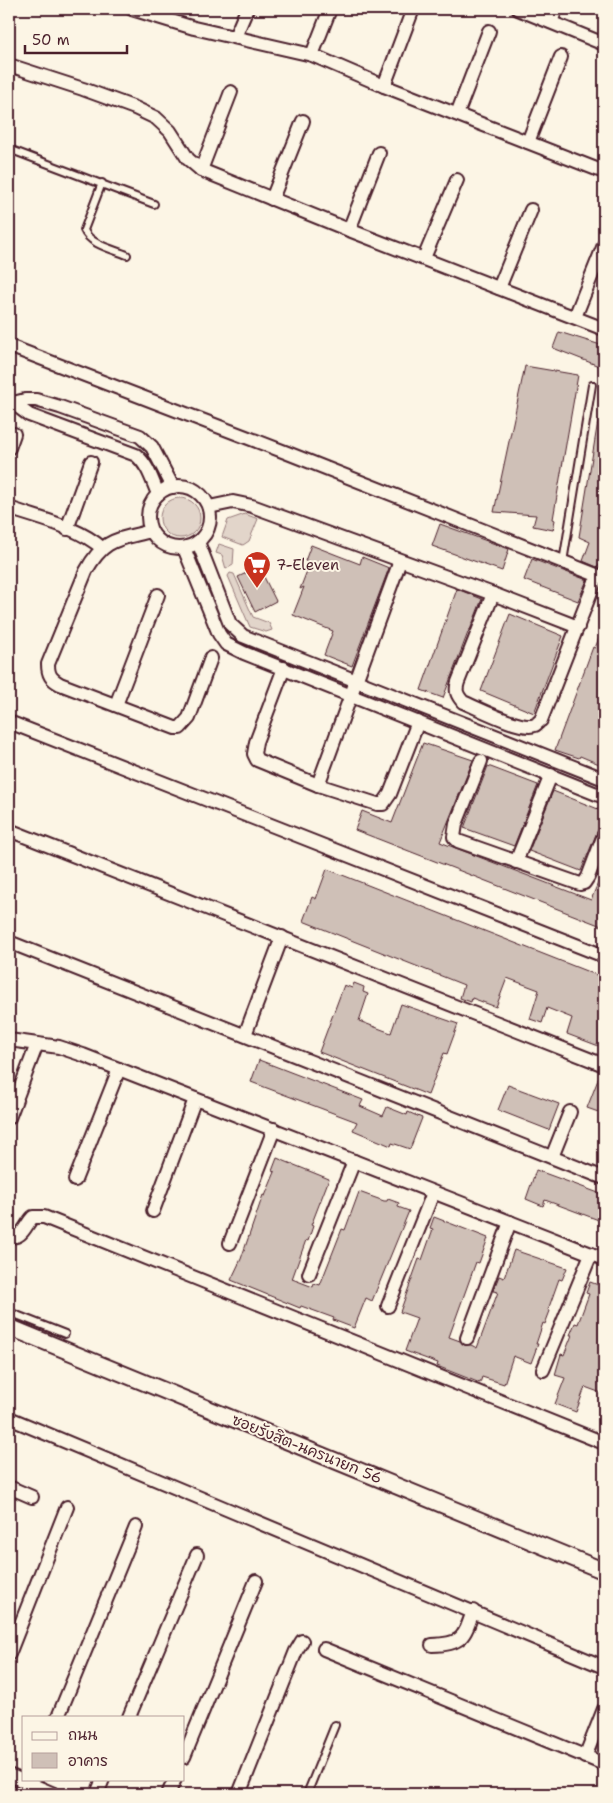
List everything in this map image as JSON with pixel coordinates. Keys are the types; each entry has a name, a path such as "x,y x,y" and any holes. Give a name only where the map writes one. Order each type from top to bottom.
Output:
{"street":[{"path":"132,9 161,14 235,37 312,55 384,86 603,169"},
{"path":"235,37 247,9"},
{"path":"312,55 330,9"},
{"path":"384,86 413,9"},
{"path":"518,9 604,44"},
{"path":"551,22 556,9"},
{"path":"457,114 489,31"},
{"path":"528,142 561,57"},
{"path":"9,65 136,108 156,118 170,131 188,158 201,170 604,329"},
{"path":"201,170 231,92"},
{"path":"272,199 303,121"},
{"path":"349,230 379,153"},
{"path":"424,258 457,180"},
{"path":"499,288 531,210"},
{"path":"575,317 604,245"},
{"path":"9,346 276,448 563,562 599,581 541,720 535,725 516,724 463,702 457,696 456,688 493,594"},
{"path":"11,402 36,400 140,436 152,448 173,487"},
{"path":"11,402 29,415 136,455 142,460 148,470 158,494"},
{"path":"9,448 14,434"},
{"path":"67,529 91,462"},
{"path":"184,486 195,490 203,497 208,507 210,520 206,532 198,542 184,548 168,547 156,538 148,522 148,511 158,494 173,487 184,486"},
{"path":"208,507 233,502 252,506 493,594 578,628"},
{"path":"9,508 67,529 94,541 102,548"},
{"path":"151,531 112,542 102,548 93,558 48,664 48,674 52,680 60,684 175,728 180,728 189,718 211,658"},
{"path":"198,542 226,616 236,630 253,640 604,779"},
{"path":"184,548 216,628 226,644 350,696 604,796"},
{"path":"318,785 400,561"},
{"path":"116,705 158,595"},
{"path":"284,668 256,742 254,754 257,760 318,785 377,804 383,804 390,794 418,722"},
{"path":"9,722 604,956"},
{"path":"481,761 456,824 454,836 458,841 580,884 584,883 588,877 604,835"},
{"path":"516,862 551,775"},
{"path":"9,830 604,1065"},
{"path":"245,1035 282,937"},
{"path":"9,942 604,1178"},
{"path":"9,1040 59,1047 119,1068 604,1259"},
{"path":"9,1118 37,1044"},
{"path":"75,1180 119,1068"},
{"path":"153,1211 195,1099"},
{"path":"552,1157 570,1112"},
{"path":"230,1243 274,1129"},
{"path":"309,1274 354,1161"},
{"path":"388,1306 433,1192"},
{"path":"9,1236 19,1235 33,1217 44,1217 604,1444"},
{"path":"467,1338 510,1222"},
{"path":"543,1370 591,1254"},
{"name":"ซอยรังสิต-นครนายก 56","path":"9,1327 604,1571"},
{"path":"9,1418 604,1667"},
{"path":"9,1487 32,1497"},
{"path":"9,1654 67,1507"},
{"path":"58,1716 136,1527"},
{"path":"129,1716 197,1555"},
{"path":"185,1755 256,1581"},
{"path":"432,1645 450,1644 458,1640 466,1633 473,1611"},
{"path":"239,1794 296,1651 302,1641"},
{"path":"324,1649 604,1764"},
{"path":"585,1757 604,1709"},
{"path":"9,1775 22,1779"},
{"path":"97,1794 103,1780"},
{"path":"168,1794 175,1780"},
{"path":"31,1782 54,1794"}],"lane":[{"path":"9,149 154,204"},
{"path":"102,183 84,230 87,237 127,255"},
{"path":"563,562 592,385"},
{"path":"9,1312 65,1334"},
{"path":"307,1794 335,1725"}],"shaded area":[{"path":"180,498 194,504 200,518 194,532 180,538 166,532 160,518 166,504"},
{"path":"245,514 258,519 249,541 243,545 222,537 228,520"},
{"path":"219,544 234,549 233,565 226,569 222,555 216,553"},
{"path":"230,573 234,574 253,617 269,623 272,630 266,632 250,627 228,576"}],"building":[{"path":"559,332 604,346 604,368 553,348"},
{"path":"525,366 578,375 553,519 555,520 553,530 533,526 536,515 494,512"},
{"path":"598,421 604,422 604,567 598,565 597,567 583,561 590,542 579,537"},
{"path":"440,524 509,549 502,571 432,546"},
{"path":"311,545 360,564 362,557 389,568 352,666 324,655 333,631 293,615 304,587 300,589 310,563 305,561"},
{"path":"532,559 587,580 578,601 524,580"},
{"name":"7-Eleven","path":"259,567 276,601 255,612 238,577"},
{"path":"457,589 482,599 443,698 421,690"},
{"path":"510,614 563,636 534,713 481,691"},
{"path":"603,628 604,766 580,756 579,758 555,750 593,647 595,648"},
{"path":"423,743 473,760 440,842 591,900 600,878 597,877 604,857 604,927 355,830 362,811 392,823"},
{"path":"488,766 538,785 514,846 464,828"},
{"path":"553,791 603,811 599,823 604,824 604,827 599,828 581,871 529,851"},
{"path":"327,869 604,978 604,1048 567,1034 572,1018 547,1008 542,1023 530,1019 539,990 507,978 496,1007 472,998 471,1002 460,998 464,985 303,921 312,897 316,899"},
{"path":"354,983 364,987 363,992 368,994 359,1021 391,1033 401,1004 458,1024 447,1054 444,1053 428,1095 319,1052 344,985 352,988"},
{"path":"259,1060 363,1100 360,1106 383,1116 387,1107 407,1115 408,1112 422,1118 410,1149 392,1143 391,1146 353,1130 357,1122 251,1082"},
{"path":"601,1072 604,1073 604,1114 587,1108"},
{"path":"508,1085 559,1104 549,1130 498,1110"},
{"path":"277,1158 329,1179 311,1225 313,1226 308,1241 306,1240 292,1279 313,1287 314,1283 320,1285 342,1229 345,1230 359,1192 384,1201 388,1199 399,1203 398,1207 409,1211 372,1301 366,1298 354,1328 333,1320 334,1318 301,1306 300,1308 231,1280 241,1259 263,1195 265,1196 275,1172 272,1171"},
{"path":"536,1170 604,1195 604,1222 545,1200 543,1206 526,1199"},
{"path":"434,1217 488,1238 479,1263 476,1262 449,1337 460,1341 464,1345 471,1345 477,1348 498,1292 493,1291 499,1276 504,1278 514,1250 567,1268 562,1280 559,1279 548,1310 550,1311 545,1324 543,1323 531,1363 513,1356 504,1384 482,1377 480,1383 437,1366 438,1363 405,1351 417,1318 400,1312 419,1259 422,1260 433,1229 430,1228"},
{"path":"590,1282 604,1287 604,1394 585,1387 576,1412 555,1404 565,1378 555,1375 561,1354 564,1355 575,1323 578,1324 589,1294 586,1293"}],"place":[{"name":"7-Eleven","path":"257,589"}]}
